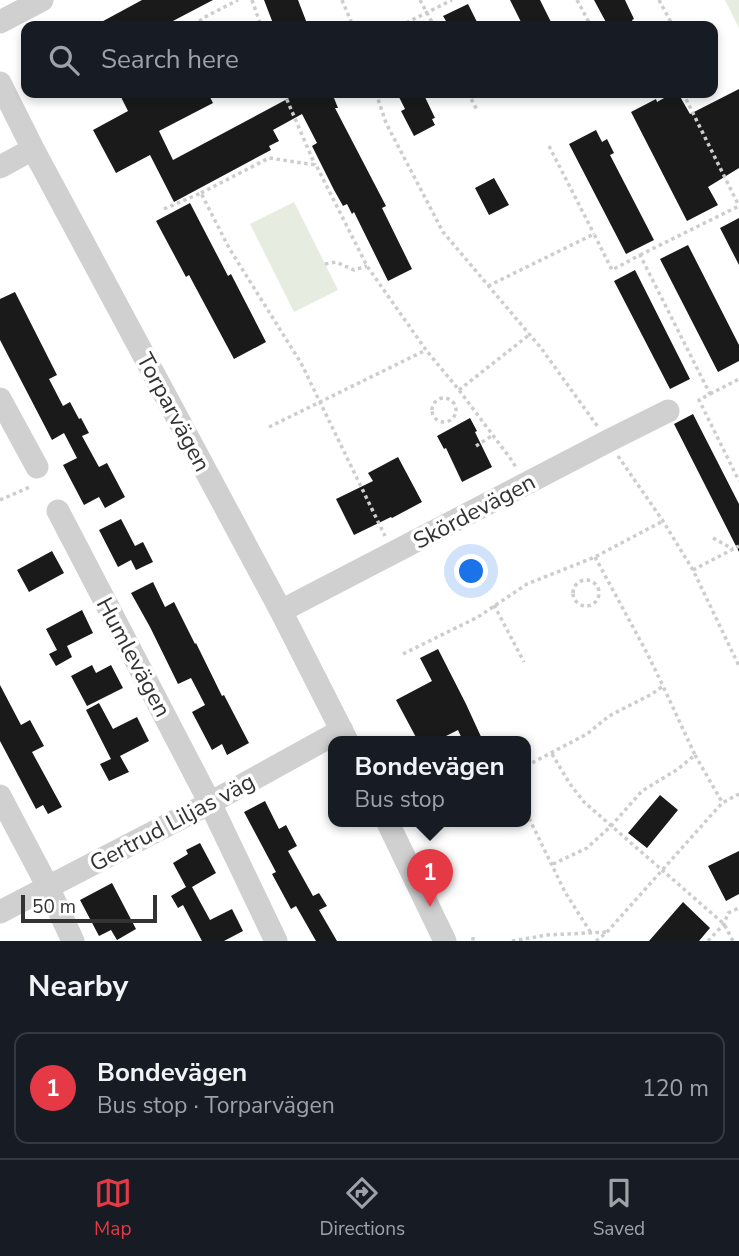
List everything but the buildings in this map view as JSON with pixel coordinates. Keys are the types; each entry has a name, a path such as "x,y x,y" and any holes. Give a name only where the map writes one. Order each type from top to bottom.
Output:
{"street":[{"path":"0,22 42,0"},
{"name":"Torparvägen","path":"0,83 345,736"},
{"path":"0,167 33,149"},
{"path":"0,399 34,476"},
{"name":"Skördevägen","path":"281,611 668,411"},
{"name":"Humlevägen","path":"58,511 210,803 276,941"},
{"name":"Gertrud Liljas väg","path":"0,912 328,744"},
{"path":"0,796 73,941"},
{"path":"390,827 445,941"}],"path":[{"path":"200,21 238,0"},
{"path":"252,0 259,21"},
{"path":"342,0 351,21"},
{"path":"420,0 431,21"},
{"path":"409,21 452,0"},
{"path":"578,0 588,21"},
{"path":"659,0 670,21"},
{"path":"286,98 316,165 367,265 426,350 513,462 524,485"},
{"path":"378,98 386,123 443,232 541,348 663,521 693,570 739,666"},
{"path":"471,98 477,110"},
{"path":"549,146 612,270 739,206 685,98"},
{"path":"164,209 201,194 269,158 316,165"},
{"path":"201,194 229,248 300,363 393,554"},
{"path":"488,286 594,234"},
{"path":"640,255 710,394"},
{"path":"325,264 336,262 354,270 367,265"},
{"path":"459,390 530,335"},
{"path":"269,428 426,350"},
{"path":"739,379 699,400 739,481"},
{"path":"445,398 453,402 456,412 451,420 442,422 434,417 431,408 436,400 445,398"},
{"path":"475,446 493,435"},
{"path":"0,500 34,476"},
{"path":"403,654 478,617 527,584 595,557 663,521"},
{"path":"713,538 733,550"},
{"path":"693,570 739,546"},
{"path":"595,557 722,803"},
{"path":"589,579 598,586 599,596 593,605 582,606 574,599 573,589 579,580 589,579"},
{"path":"598,586 608,582"},
{"path":"494,606 524,662"},
{"path":"531,764 587,734 608,716 663,686"},
{"path":"552,754 569,784 584,802 724,924 733,941"},
{"path":"553,864 587,848 642,792 695,755"},
{"path":"596,941 722,803 739,794"},
{"path":"531,822 565,892 591,933"},
{"path":"708,941 724,924 728,913 739,908"},
{"path":"512,941 547,935 607,932"}],"shaded area":[{"path":"725,0 739,0 739,28"},
{"path":"294,202 338,290 294,312 250,224"}],"place":[{"name":"Bondevägen","path":"430,907"}]}
